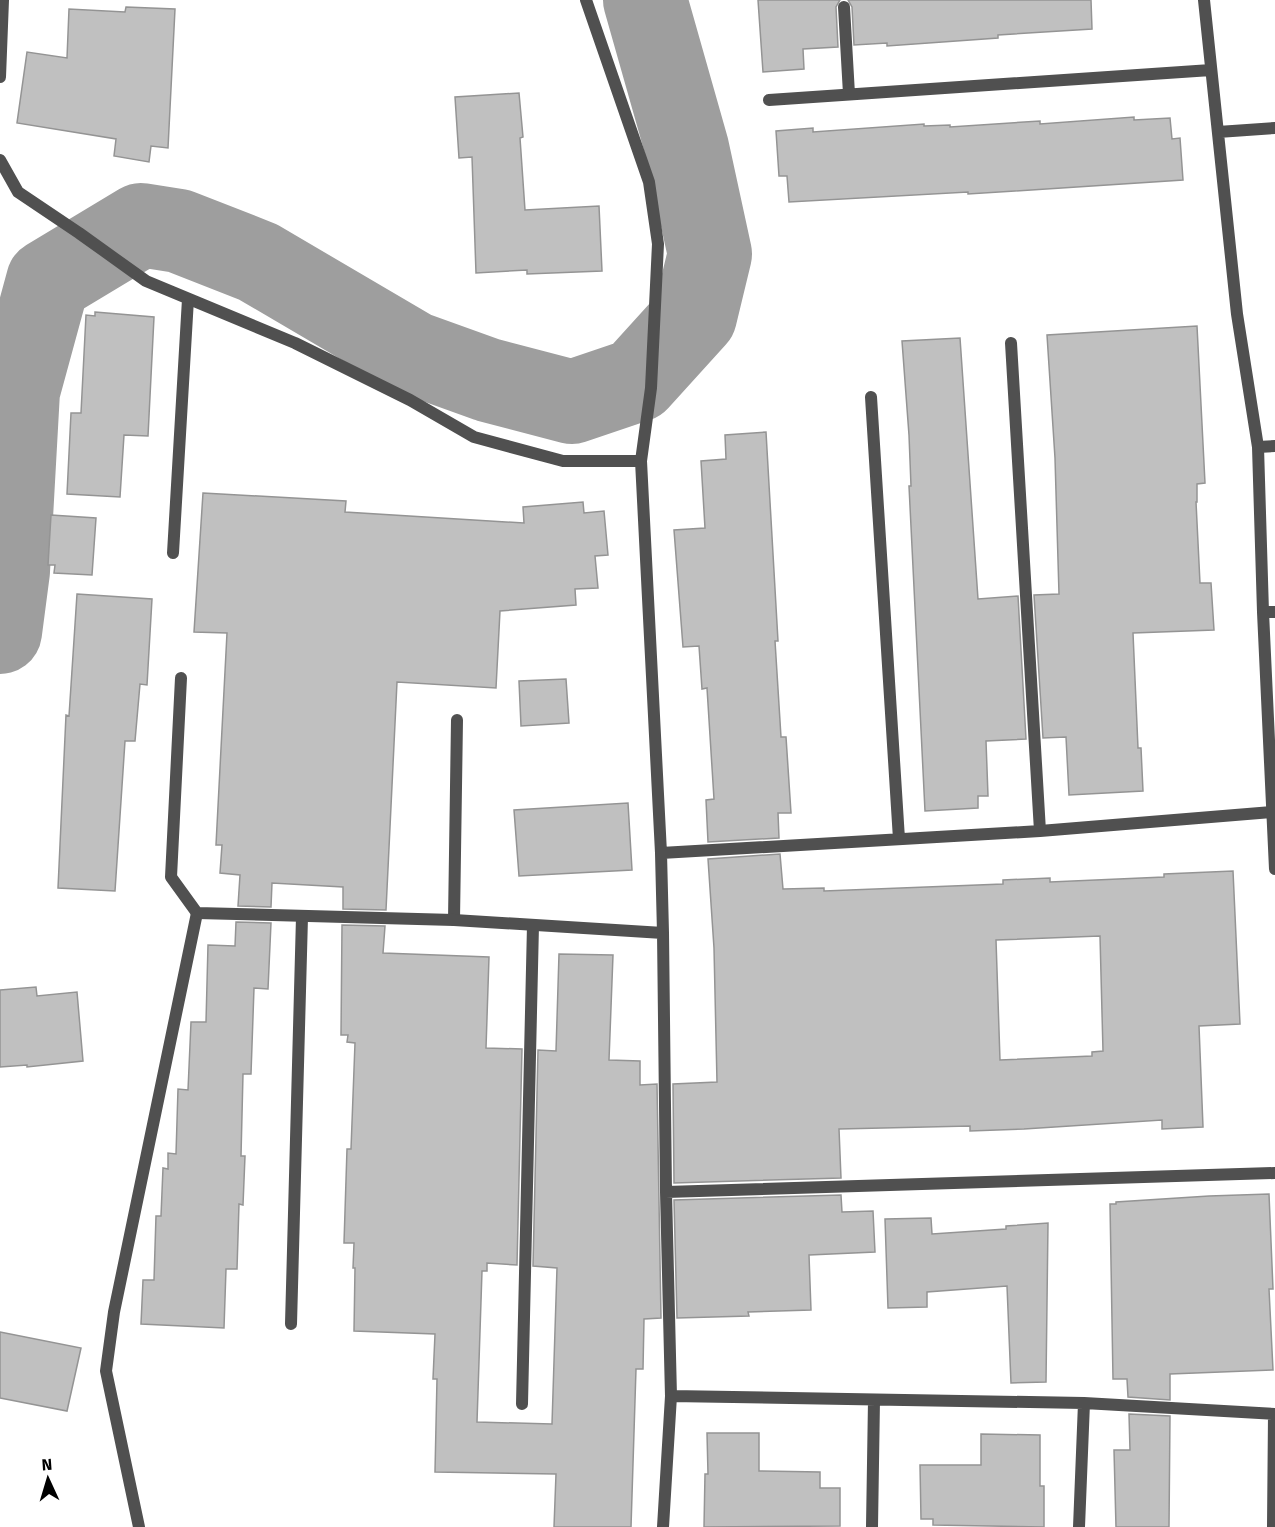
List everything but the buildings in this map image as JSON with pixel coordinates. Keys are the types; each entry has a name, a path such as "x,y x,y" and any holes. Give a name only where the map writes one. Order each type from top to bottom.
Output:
{"street":[{"path":"0,77 3,0"},
{"path":"586,0 649,182 658,244 651,388 641,461 663,933 671,1396 663,1527"},
{"path":"1204,0 1237,314 1258,447 1269,612 1275,868"},
{"path":"844,7 849,94"},
{"path":"769,100 1211,70"},
{"path":"1218,132 1275,128"},
{"path":"0,160 18,192 146,282 295,343 410,400 474,437 563,461 641,461"},
{"path":"173,553 188,299"},
{"path":"1011,343 1040,831"},
{"path":"871,396 898,839"},
{"path":"1258,447 1275,446"},
{"path":"139,1527 106,1371 114,1312 197,913 171,878 181,678"},
{"path":"454,920 457,720"},
{"path":"661,853 1040,831 1272,812"},
{"path":"197,913 454,920 663,933"},
{"path":"291,1324 302,917"},
{"path":"522,1404 533,925"},
{"path":"666,1192 1275,1173"},
{"path":"671,1396 1084,1403 1274,1414 1273,1527"},
{"path":"872,1527 874,1400"},
{"path":"1079,1527 1084,1403"}],"waterway":[{"path":"0,632 8,571 18,391 48,281 141,225 179,231 258,262 413,353 488,380 572,402 637,380 695,316 710,254 687,148 645,0"}]}
